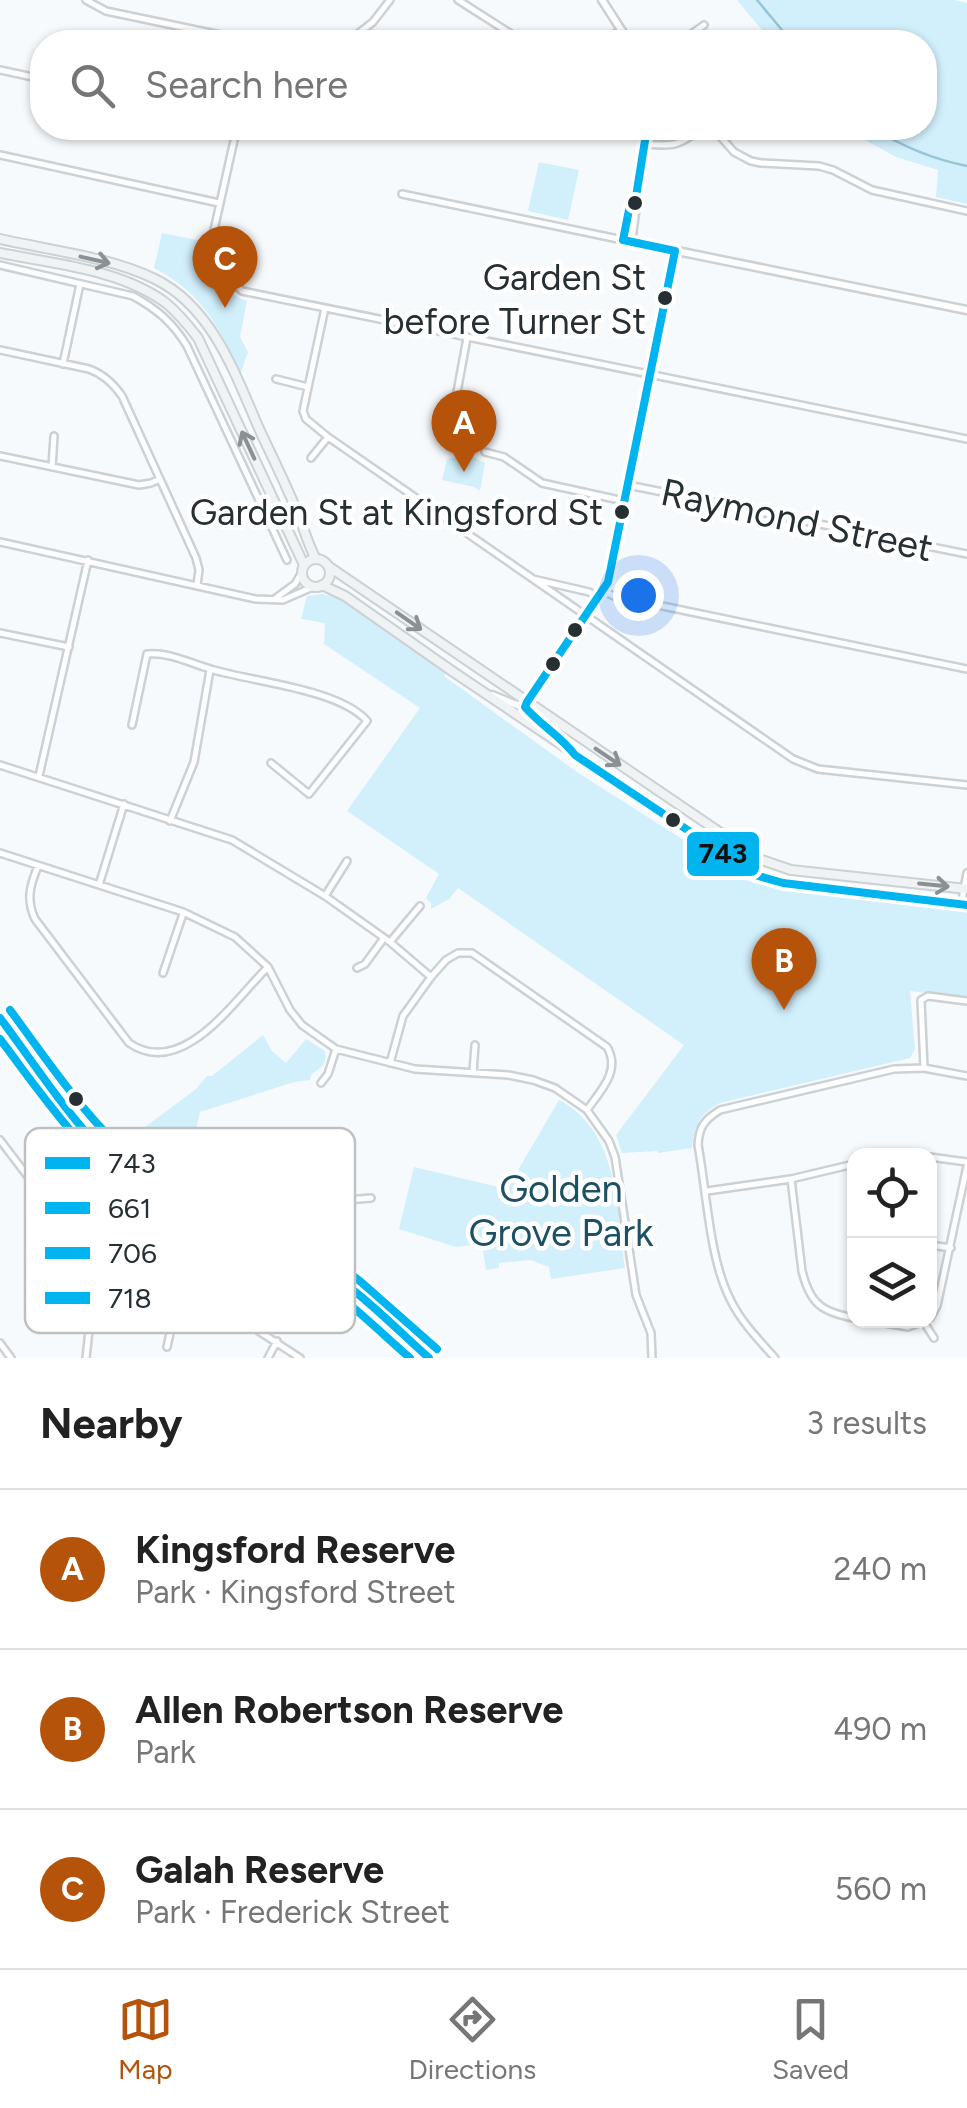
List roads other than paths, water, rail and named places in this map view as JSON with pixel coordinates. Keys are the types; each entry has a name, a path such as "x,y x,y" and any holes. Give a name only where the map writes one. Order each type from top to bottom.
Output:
{"main road":[{"path":"0,240 99,261 147,276 180,296 198,312 228,361 316,559 744,849 770,864 803,872 965,889"},
{"path":"0,253 111,277 164,302 182,317 198,338 215,373 307,584 345,596 738,865 765,879 964,905"},
{"path":"303,569 316,559"},
{"path":"319,585 329,574 328,566"}],"street":[{"path":"86,0 106,11 183,30"},
{"path":"364,30 390,0"},
{"path":"458,0 505,30"},
{"path":"605,1 622,30"},
{"path":"697,30 704,25"},
{"path":"0,70 30,76"},
{"path":"234,140 210,244 213,261 239,289 967,439"},
{"path":"627,241 637,212 635,203 646,140"},
{"path":"646,144 665,146 684,140"},
{"path":"724,140 734,152 751,161 819,166 877,192 967,211"},
{"path":"0,155 219,202"},
{"path":"402,194 967,310"},
{"path":"575,755 525,708 609,577 675,251"},
{"path":"0,266 133,296 172,324 187,346 287,560"},
{"path":"63,364 80,284"},
{"path":"325,308 304,410 305,417 328,438 793,759 818,769 967,785"},
{"path":"449,412 455,403 467,338"},
{"path":"0,350 98,372 113,384 196,558 200,570 197,585"},
{"path":"276,379 308,387"},
{"path":"52,467 54,436"},
{"path":"311,458 328,438"},
{"path":"485,452 504,458 548,485 624,501"},
{"path":"0,456 139,484 160,480"},
{"name":"Raymond Street","path":"628,485 967,554"},
{"path":"0,542 256,599 293,598 319,585"},
{"path":"39,776 88,560"},
{"path":"273,600 295,584 303,569"},
{"path":"530,578 967,669"},
{"path":"0,633 69,647"},
{"path":"132,726 146,654 157,653 332,699 367,721 309,794 271,764"},
{"path":"170,820 194,762 210,670"},
{"path":"478,688 514,704 522,706 527,702"},
{"path":"0,764 242,844 325,896 431,976"},
{"path":"99,885 124,804"},
{"path":"0,853 183,912 236,937 268,967 295,1017 336,1049 425,1071 533,1080 555,1088 588,1110 616,1157 636,1294 651,1333 652,1358"},
{"path":"325,896 347,861"},
{"path":"38,866 29,893 35,919 129,1043 136,1047 159,1053 181,1048 228,1012 268,967"},
{"path":"964,905 967,873"},
{"path":"357,968 420,906"},
{"path":"164,972 183,912"},
{"path":"390,1064 403,1016 431,976 458,953 476,954 603,1043 612,1055 612,1070 588,1110"},
{"path":"924,1068 921,1000 928,996 967,1001"},
{"path":"0,1018 84,1128"},
{"path":"473,1073 474,1045"},
{"path":"322,1082 336,1049"},
{"path":"775,1358 751,1332 722,1282 698,1145 702,1123 720,1110 894,1069 924,1068 967,1076"},
{"path":"0,1140 25,1173"},
{"path":"937,1158 967,1164 937,1306"},
{"path":"707,1191 847,1166"},
{"path":"791,1178 806,1286 822,1308 847,1316"},
{"path":"355,1199 371,1198"},
{"path":"937,1246 951,1248"},
{"path":"355,1293 430,1358"},
{"path":"930,1328 934,1338"},
{"path":"86,1358 89,1333"},
{"path":"167,1348 170,1333"},
{"path":"263,1333 300,1358"},
{"path":"268,1358 277,1341"},
{"path":"0,1343 11,1358"}],"waterway":[{"path":"757,0 782,30"},
{"path":"893,140 918,152 967,166"}],"place":[{"name":"Garden St before Turner St","path":"665,298"},
{"name":"Galah Reserve","path":"225,308"},
{"name":"Kingsford Reserve","path":"464,472"},
{"name":"Garden St at Kingsford St","path":"622,512"},
{"name":"Allen Robertson Reserve","path":"784,1010"}],"park label":[{"name":"Golden Grove Park","path":"561,1211"}]}
